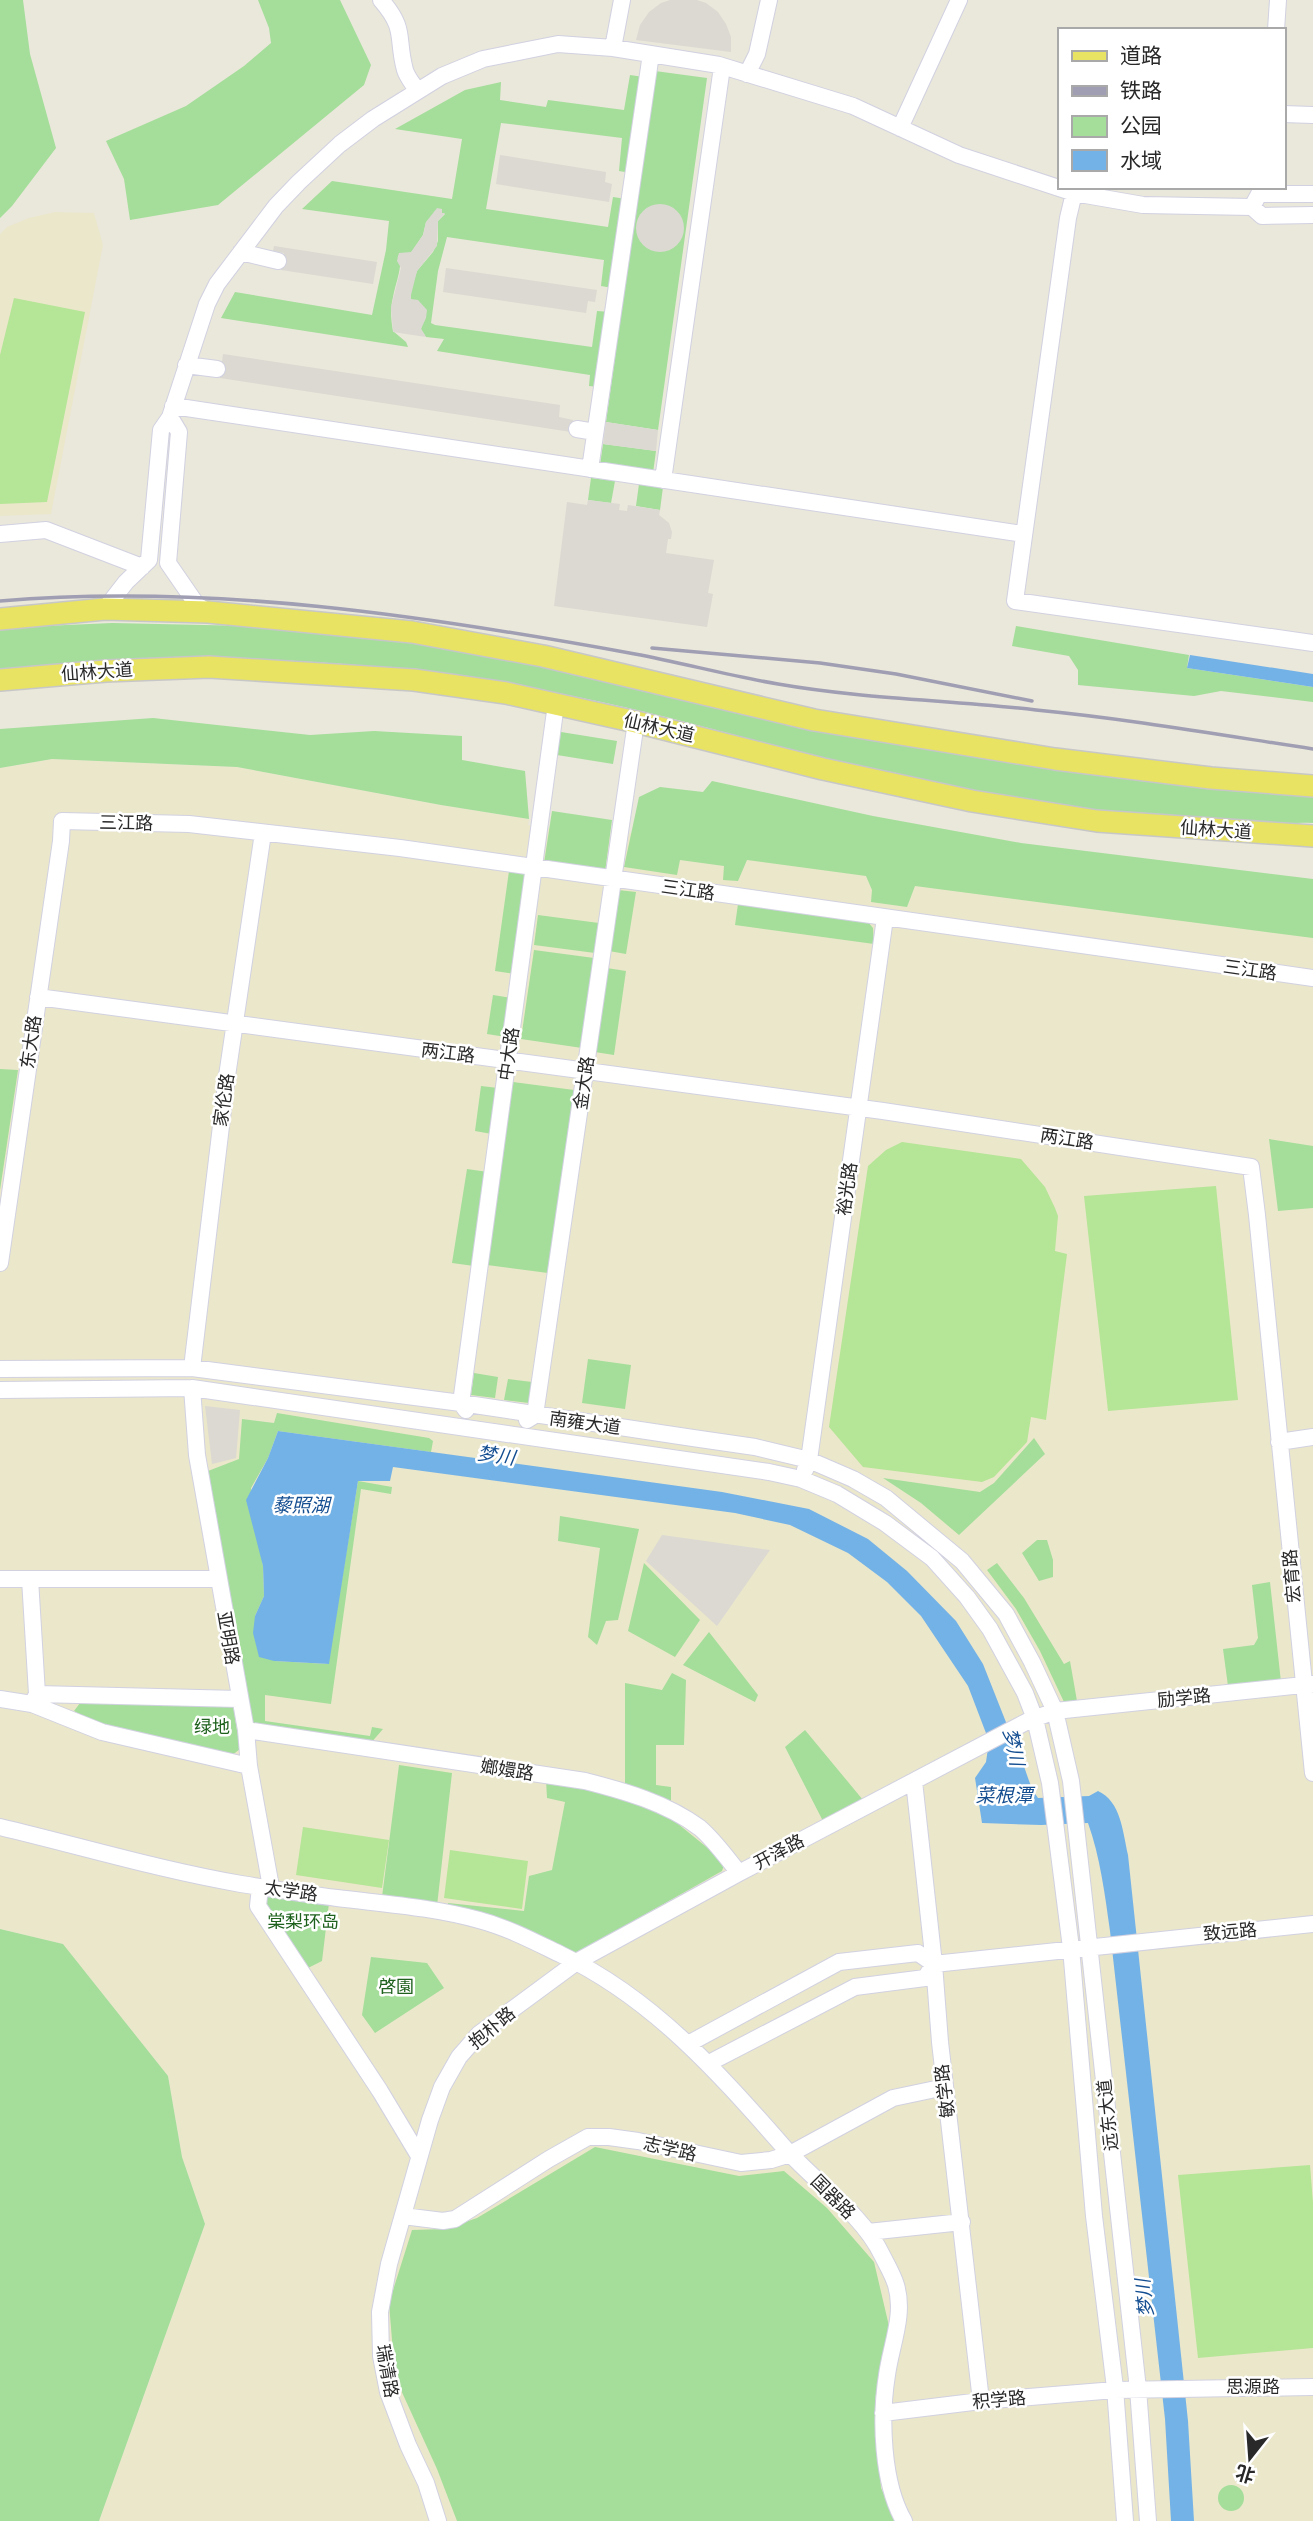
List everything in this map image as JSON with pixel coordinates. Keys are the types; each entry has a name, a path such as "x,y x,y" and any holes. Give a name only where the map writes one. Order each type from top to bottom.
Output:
{"main road":[{"path":"0,619 105,609 208,612 412,632 543,656 814,720 936,741 1143,770 1313,786"},
{"name":"仙林大道","path":"0,680 106,671 212,667 414,680 506,693 636,722 823,769 972,801 1097,821 1313,836"}],"street":[{"path":"381,0 395,17 400,32 405,72 417,90"},
{"path":"613,48 622,0"},
{"path":"747,74 757,54 769,0"},
{"path":"900,128 959,0"},
{"path":"1276,28 1278,0"},
{"path":"105,609 126,582 149,560 161,430 171,411 212,294 276,206 340,144 417,90 461,68 496,57 558,44 613,48 722,67 853,106 959,155 1058,188"},
{"path":"590,469 606,305 622,192 651,54"},
{"path":"663,480 722,67"},
{"path":"1285,114 1313,115"},
{"path":"1062,189 1143,205 1313,194"},
{"path":"1074,193 1068,218 1015,601 1313,643"},
{"path":"1256,196 1262,216 1313,215"},
{"path":"241,252 278,261"},
{"path":"186,365 217,369"},
{"path":"171,411 590,469 1023,534"},
{"path":"171,411 179,432 168,562 197,605 208,612"},
{"path":"577,429 595,432"},
{"path":"0,534 46,530 142,567"},
{"name":"中大路","path":"460,1426 468,1420 467,1412 461,1403 556,705"},
{"name":"金大路","path":"530,1436 523,1427 524,1422 535,1415 636,722"},
{"name":"三江路","path":"62,821 190,824 400,848 1313,978"},
{"name":"东大路","path":"0,1263 62,821"},
{"name":"家伦路","path":"192,1368 216,1163 263,832"},
{"name":"裕光路","path":"801,1479 809,1460 885,918"},
{"name":"两江路","path":"38,997 883,1111 1251,1167 1277,1412"},
{"name":"南雍大道","path":"0,1369 192,1368 461,1403 755,1447 809,1460 853,1479 886,1498 962,1561 1006,1614 1055,1711"},
{"name":"南雍大道","path":"0,1390 192,1388 530,1436 801,1479 837,1494 885,1523 932,1558 990,1629 1025,1693 1032,1720"},
{"name":"亚明路","path":"192,1388 197,1455 246,1730 266,1887 258,1906 380,2091 419,2156"},
{"name":"宏育路","path":"1277,1412 1308,1685 1313,1773"},
{"path":"1279,1442 1313,1437"},
{"path":"948,1575 962,1561"},
{"path":"0,1579 218,1579"},
{"path":"30,1579 35,1699"},
{"name":"励学路","path":"1032,1720 1055,1711 1308,1685"},
{"path":"0,1699 239,1699"},
{"path":"35,1699 102,1732 249,1766"},
{"name":"远东大道","path":"1055,1711 1071,1781 1145,2389 1148,2521"},
{"name":"远东大道","path":"1032,1720 1050,1783 1071,1948 1094,2216 1115,2390 1125,2521"},
{"name":"开泽路","path":"578,1961 914,1780 1032,1720"},
{"name":"嫏嬛路","path":"246,1730 585,1781 619,1790 661,1806 700,1829 739,1873"},
{"name":"敏学路","path":"914,1780 944,2087 981,2401"},
{"name":"太学路","path":"0,1828 193,1875 336,1898 424,1908 481,1920 524,1935 578,1961"},
{"name":"致远路","path":"934,1964 1313,1924"},
{"path":"688,2044 839,1962 918,1953 934,1964 925,1978 855,1987 709,2063"},
{"name":"国器路","path":"578,1961 634,1998 709,2063 790,2154 868,2232 880,2251 896,2286 898,2321 887,2373 883,2413 889,2481 904,2521"},
{"name":"抱朴路","path":"403,2216 419,2156 442,2088 459,2057 479,2034 578,1961"},
{"name":"志学路","path":"403,2216 443,2221 455,2219 588,2137 638,2141 741,2163 771,2160 790,2154 893,2098 944,2087"},
{"name":"瑞清路","path":"403,2216 382,2298 381,2356 388,2392 426,2483 438,2521"},
{"path":"868,2232 962,2222"},
{"name":"思源路","path":"1145,2389 1313,2387"},
{"name":"积学路","path":"883,2413 981,2401 1145,2389"}],"shaded area":[{"path":"670,0 697,0 718,12 731,37 731,52 636,40 640,25 649,12"},
{"path":"500,155 606,172 605,182 612,184 609,202 496,184"},
{"path":"660,204 677,211 684,228 677,245 660,252 643,245 636,228 643,211"},
{"path":"437,208 445,213 438,221 437,246 417,271 411,295 411,299 418,300 427,310 421,329 426,337 393,332 391,307 401,268 397,261 399,253 411,252 423,235 426,222"},
{"path":"55,212 94,213 103,245 51,514 0,516 0,234 7,227 29,218"},
{"path":"274,246 377,262 373,284 281,270 284,253 273,251"},
{"path":"446,268 597,290 595,302 588,301 586,313 443,292"},
{"path":"223,354 560,405 559,417 573,420 571,432 220,378"},
{"path":"606,422 658,430 656,451 603,444"},
{"path":"588,500 620,504 619,510 627,511 628,505 660,510 659,515 669,523 672,532 666,553 714,560 708,593 713,594 707,627 554,606 567,502 587,505"},
{"path":"52,759 237,767 529,819 528,825 610,836 632,833 1313,927 1313,2521 99,2521 205,2224 182,2157 168,2076 63,1944 0,1929 0,768"},
{"path":"205,1406 240,1410 236,1458 212,1464"},
{"path":"662,1535 770,1550 717,1626 646,1561"}],"green space":[{"path":"0,0 23,0 30,54 56,148 0,218"},
{"path":"258,0 340,0 371,65 364,85 218,205 130,220 124,179 106,141 186,106 244,66 271,43 269,28"},
{"path":"655,71 707,78 658,430 606,422"},
{"path":"630,75 644,77 631,173 619,171 622,138 501,123 486,209 608,227 613,197 626,199 613,288 601,286 604,260 447,237 438,271 431,323 592,347 597,311 610,312 599,387 589,386 590,375 437,351 444,339 426,337 411,299 411,289 417,271 433,252 438,241 438,221 445,214 442,209 426,222 423,235 411,253 400,253 391,319 393,331 408,347 221,318 235,292 372,315 386,250 389,221 302,209 332,181 452,199 462,139 395,129 465,90 501,82 500,100 546,107 548,100 624,110"},
{"path":"14,298 85,312 47,502 0,504 0,355"},
{"path":"603,444 656,451 653,473 600,465"},
{"path":"591,478 615,481 611,503 588,500"},
{"path":"639,484 663,487 660,510 636,506"},
{"path":"112,623 250,626 415,642 536,661 815,729 952,753 1042,768 1313,794 1313,823 1224,824 1000,797 889,775 637,710 558,693 400,669 320,662 160,659 0,670 0,628"},
{"path":"1016,626 1189,655 1187,668 1313,687 1313,702 1221,691 1194,696 1078,685 1078,670 1069,656 1012,646"},
{"path":"153,718 310,735 374,731 462,736 462,760 525,771 529,819 237,767 52,759 0,768 0,729"},
{"path":"561,732 617,741 613,764 557,755"},
{"path":"712,781 873,816 1021,843 1313,879 1313,938 915,886 907,907 871,902 872,890 866,876 747,860 738,881 723,880 724,866 680,860 677,875 624,867 639,797 660,787 703,792"},
{"path":"552,811 612,820 605,872 544,863"},
{"path":"509,871 528,874 515,974 495,971"},
{"path":"618,890 636,892 626,954 609,951"},
{"path":"738,904 868,922 873,928 874,944 735,925"},
{"path":"538,915 599,923 595,953 534,945"},
{"path":"534,950 594,958 582,1048 521,1039"},
{"path":"607,968 626,971 614,1055 595,1052"},
{"path":"493,995 512,998 506,1037 487,1034"},
{"path":"0,1069 18,1070 0,1190"},
{"path":"513,1082 574,1090 548,1273 487,1265"},
{"path":"481,1086 498,1088 492,1134 475,1131"},
{"path":"1269,1139 1313,1146 1313,1208 1278,1211"},
{"path":"902,1142 1021,1159 1045,1187 1058,1216 1055,1251 1067,1254 1046,1420 1031,1417 1027,1442 994,1477 982,1482 863,1467 829,1427 868,1166 886,1150"},
{"path":"467,1169 488,1172 474,1266 452,1263"},
{"path":"1216,1186 1238,1400 1108,1411 1084,1196"},
{"path":"588,1359 631,1365 625,1409 582,1403"},
{"path":"474,1373 498,1377 495,1398 471,1395"},
{"path":"508,1379 532,1382 529,1403 504,1400"},
{"path":"277,1413 429,1438 433,1441 431,1452 278,1431 268,1458 251,1488 263,1566 264,1596 255,1616 274,1661 328,1664 358,1481 392,1487 391,1494 361,1489 331,1704 265,1695 265,1721 370,1736 372,1727 383,1729 370,1744 251,1726 208,1471 239,1459 242,1419 274,1423"},
{"path":"1034,1438 1045,1454 959,1535 921,1503 883,1478 980,1492 994,1483"},
{"path":"560,1516 639,1529 618,1620 606,1621 597,1645 588,1637 600,1548 558,1541"},
{"path":"1037,1540 1047,1540 1053,1560 1053,1577 1039,1581 1022,1553"},
{"path":"644,1563 700,1620 675,1657 628,1631"},
{"path":"997,1563 1024,1598 1064,1664 1070,1661 1077,1701 1064,1702 1016,1609 987,1570"},
{"path":"1270,1582 1281,1682 1228,1686 1223,1649 1254,1645 1258,1638 1252,1585"},
{"path":"709,1632 758,1695 755,1702 683,1665"},
{"path":"672,1673 686,1680 684,1745 656,1745 656,1785 671,1787 671,1806 625,1785 625,1683 662,1690"},
{"name":"绿地","path":"80,1703 233,1705 240,1749 231,1756 93,1722 74,1711"},
{"path":"805,1730 863,1800 824,1823 785,1747"},
{"path":"399,1765 452,1773 437,1906 382,1897"},
{"path":"546,1780 639,1802 672,1819 715,1854 724,1865 722,1871 575,1954 448,1907 448,1903 524,1911 529,1876 552,1870 565,1802 547,1798"},
{"path":"303,1827 389,1840 382,1888 296,1875"},
{"path":"450,1850 528,1861 522,1909 444,1898"},
{"name":"棠梨环岛","path":"271,1893 329,1903 322,1961 308,1968 265,1906"},
{"path":"0,1929 63,1944 168,2076 182,2157 205,2224 99,2521 0,2521"},
{"name":"啓園","path":"371,1957 427,1963 444,1988 375,2033 362,2015"},
{"path":"595,2147 739,2176 784,2171 827,2208 874,2262 889,2326 875,2400 881,2488 897,2521 457,2521 437,2469 395,2377 389,2303 412,2230 445,2229 477,2218"},
{"path":"1310,2165 1313,2203 1313,2348 1198,2358 1178,2175"},
{"path":"1231,2485 1240,2489 1244,2498 1240,2507 1231,2511 1222,2507 1218,2498 1222,2489"}],"water":[{"path":"1190,655 1313,674 1313,687 1187,668"},
{"path":"278,1431 722,1492 809,1509 868,1539 907,1571 956,1621 983,1664 1038,1798 1089,1796 1098,1791 1112,1802 1120,1818 1128,1855 1188,2421 1194,2521 1171,2521 1165,2419 1110,1931 1102,1876 1092,1836 1088,1823 982,1823 975,1778 986,1762 989,1741 968,1686 921,1616 887,1582 848,1553 790,1525 735,1513 393,1467 390,1481 358,1481 329,1664 274,1661 259,1657 253,1633 255,1616 264,1596 263,1566 246,1500 268,1458"}],"railway":[{"path":"0,601 159,596 239,600 399,616 557,640 810,689 1071,714 1313,749"},
{"path":"652,648 820,663 896,674 1032,701"}],"water label":[{"name":"梦川","path":"496,1456"},
{"name":"藜照湖","path":"301,1506"},
{"name":"梦川","path":"1013,1747"},
{"name":"菜根潭","path":"1004,1796"},
{"name":"梦川","path":"1145,2298"}]}
